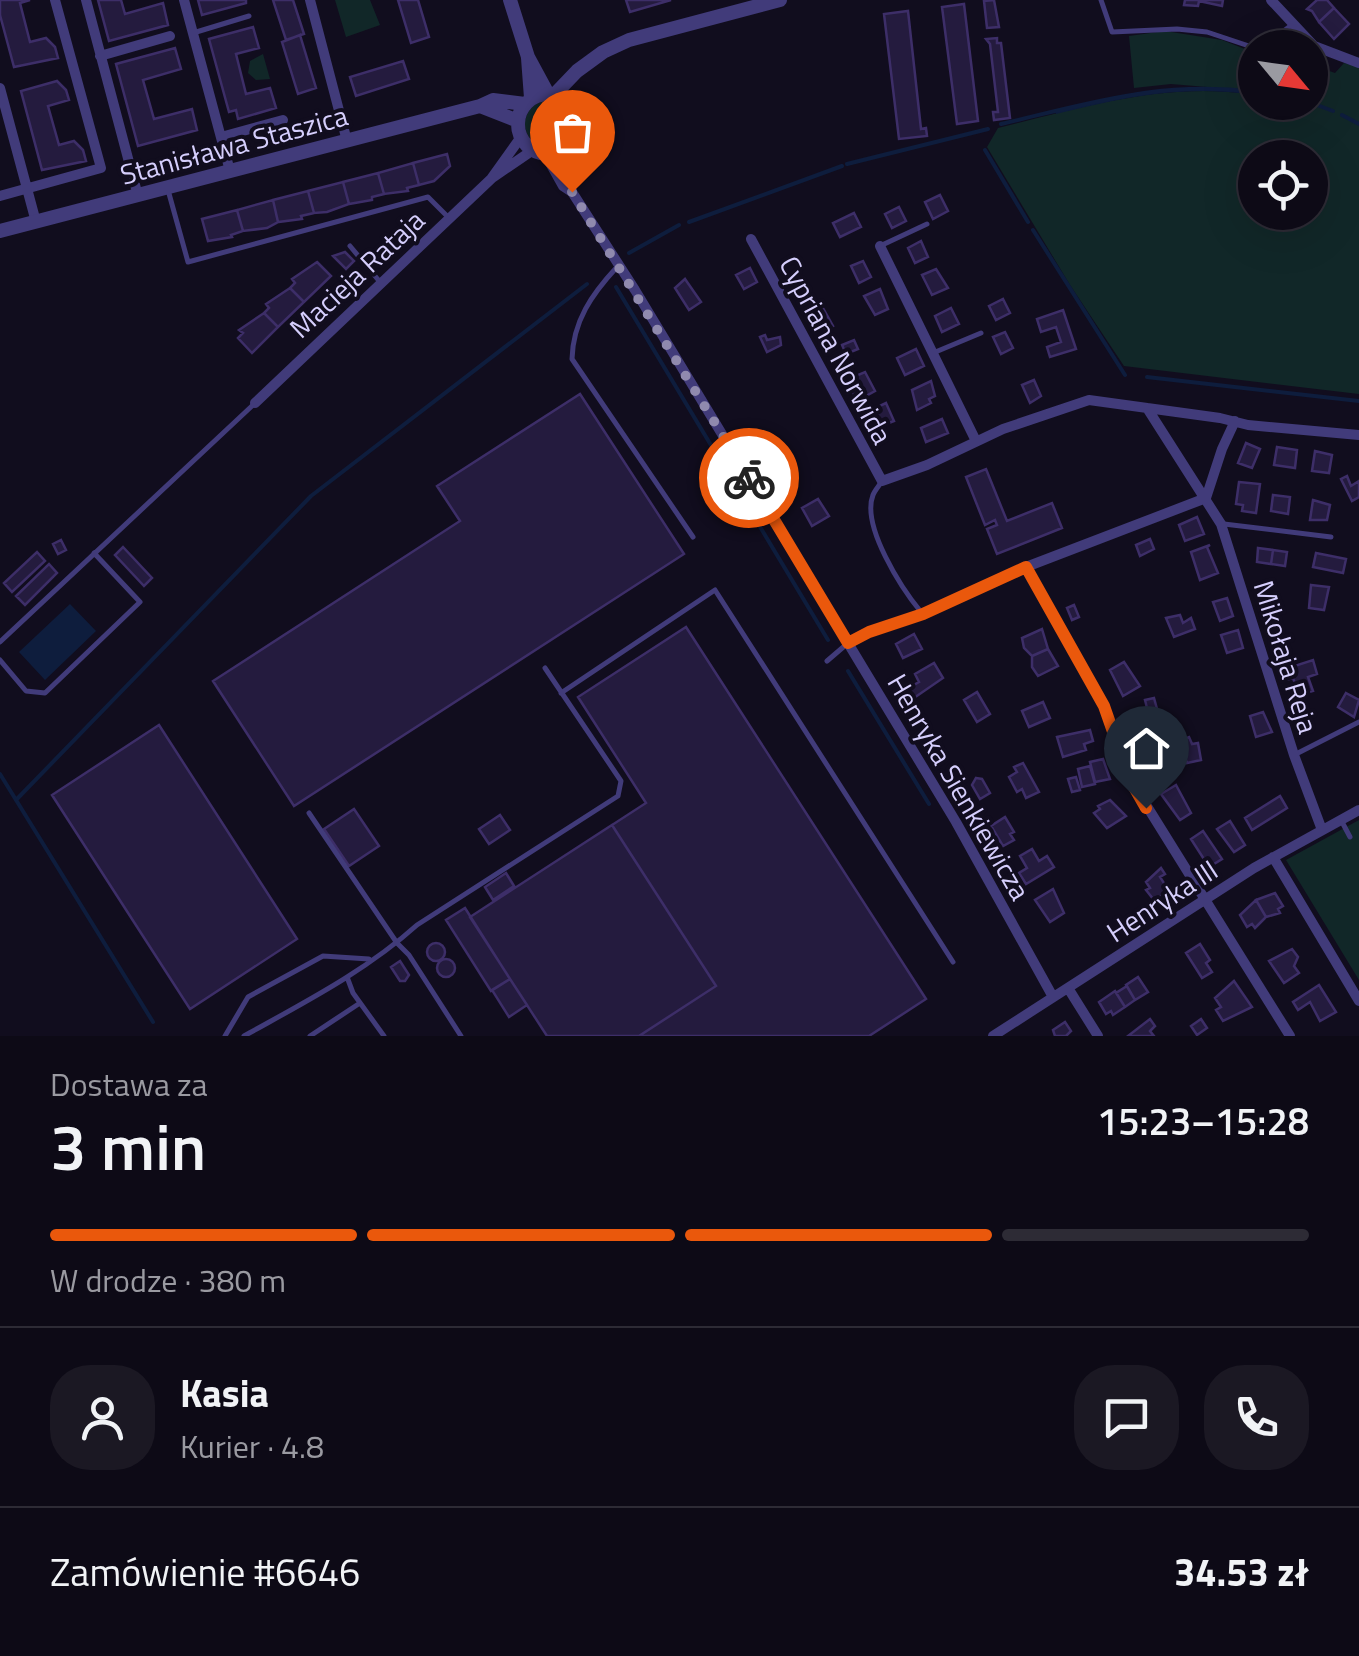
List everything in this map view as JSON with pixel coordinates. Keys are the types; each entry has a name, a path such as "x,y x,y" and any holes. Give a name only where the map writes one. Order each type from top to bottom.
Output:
{"street":[{"path":"0,196 101,168 55,0"},
{"path":"86,0 138,196"},
{"path":"184,0 230,171"},
{"path":"310,0 346,141"},
{"path":"510,0 528,58 528,101 518,121 520,137 539,152 562,150 578,128 574,109 557,96 528,58"},
{"path":"528,101 557,96 577,71 602,52 629,40 780,0"},
{"path":"1271,0 1324,52 1359,63"},
{"path":"100,56 170,36"},
{"path":"0,88 36,222"},
{"name":"Stanisława Staszica","path":"0,231 493,100 528,101"},
{"path":"480,106 518,121"},
{"path":"222,137 283,120"},
{"name":"Macieja Rataja","path":"255,402 491,178 520,137"},
{"name":"Henryka Sienkiewicza","path":"562,150 572,192 996,889 1053,998"},
{"name":"Henryka Sienkiewicza","path":"539,152 563,186 572,192"},
{"name":"Macieja Rataja","path":"491,178 539,152"},
{"name":"Cypriana Norwida","path":"751,240 882,482"},
{"path":"880,246 976,441"},
{"path":"882,482 1080,402 1359,434"},
{"name":"Mikołaja Reja","path":"1147,408 1221,524 1294,755 1322,830"},
{"path":"848,643 1026,567 1206,498 1235,422"},
{"path":"1026,567 1104,706 1130,780 1290,1036"},
{"name":"Henryka III","path":"992,1036 1204,900 1359,810"},
{"path":"1273,858 1359,1001"},
{"path":"1068,988 1098,1036"}],"lane":[{"path":"1101,0 1112,32 1177,29 1207,32 1238,42"},
{"path":"193,34 249,16"},
{"path":"1285,30 1294,24"},
{"path":"167,187 188,262 428,197 449,218"},
{"path":"880,246 927,224"},
{"path":"350,246 381,283"},
{"path":"619,264 594,292 573,336 572,359 693,538"},
{"path":"933,353 981,333"},
{"path":"0,642 255,402"},
{"path":"882,482 873,495 871,515 890,566 923,614"},
{"path":"1221,524 1331,537"},
{"path":"0,660 26,690 45,692 140,602 94,553"},
{"path":"561,692 715,590 953,962"},
{"path":"827,661 848,643"},
{"path":"244,1036 347,977 417,925 618,796 621,782 545,668"},
{"path":"1294,755 1359,722"},
{"path":"309,813 462,1036"},
{"path":"1340,820 1350,837"},
{"path":"225,1036 248,998 324,956 372,959"},
{"path":"347,977 384,1036"},
{"path":"310,1036 360,1003"}],"green space":[{"path":"335,0 370,0 380,25 346,37"},
{"path":"1165,31 1238,46 1238,90 1171,84 1134,88 1129,36"},
{"path":"263,54 270,79 256,80 248,73 250,61"},
{"path":"1344,63 1359,67 1359,394 1124,366 987,147 998,128 1125,98 1189,91 1238,93 1238,120 1328,120 1328,70 1335,73"},
{"path":"548,101 564,108 571,124 564,140 548,147 532,140 525,124 532,108"},
{"path":"1359,820 1359,980 1286,860"}],"water":[{"path":"1202,87 1238,90 1179,92 1056,114 1055,111 1134,93"},
{"path":"70,604 96,631 45,680 19,652"}],"building":[{"path":"0,0 30,0 20,3 30,42 46,38 55,47 58,58 14,67 0,15"},
{"path":"98,0 121,0 125,14 163,3 168,25 109,41"},
{"path":"198,0 246,0 246,3 202,15"},
{"path":"273,0 293,0 304,34 286,40"},
{"path":"398,0 418,0 429,37 411,43"},
{"path":"626,0 671,0 630,12"},
{"path":"994,0 999,27 987,28 984,1"},
{"path":"1185,0 1223,0 1222,6 1199,1 1198,6 1184,5"},
{"path":"1317,0 1327,0 1334,8 1319,22 1307,9"},
{"path":"964,4 978,121 957,124 942,7"},
{"path":"1334,8 1349,24 1334,39 1319,22"},
{"path":"908,11 921,129 926,128 927,136 899,139 884,14"},
{"path":"253,27 259,48 236,54 246,94 270,88 276,108 238,119 236,110 229,112 209,39"},
{"path":"300,35 316,88 298,94 282,42"},
{"path":"997,38 997,43 1001,43 1010,118 994,120 993,112 998,112 990,44 986,39"},
{"path":"175,48 181,69 143,80 154,119 192,109 197,130 138,146 116,64"},
{"path":"403,61 409,79 356,96 350,77"},
{"path":"57,81 69,100 48,106 59,145 74,141 83,150 86,161 42,170 21,91"},
{"path":"447,154 450,166 434,181 419,185 413,163"},
{"path":"413,163 419,185 407,188 408,191 384,194 378,173"},
{"path":"378,173 384,194 349,204 343,182"},
{"path":"343,182 349,204 314,213 308,191"},
{"path":"308,191 314,213 278,222 273,200"},
{"path":"940,195 948,211 933,219 925,202"},
{"path":"273,200 278,222 267,228 243,231 237,210"},
{"path":"899,207 906,221 892,228 885,214"},
{"path":"237,210 243,231 208,241 202,219"},
{"path":"854,213 861,227 840,237 833,223"},
{"path":"921,241 928,257 915,263 908,248"},
{"path":"345,252 354,261 346,269 333,256"},
{"path":"863,261 871,277 859,283 851,266"},
{"path":"317,262 331,276 304,302 290,288 295,283 292,279"},
{"path":"750,268 757,282 744,289 736,275"},
{"path":"936,269 948,288 932,295 922,275"},
{"path":"685,279 701,302 689,310 675,288"},
{"path":"290,288 304,302 278,327 264,313 269,308 266,304"},
{"path":"880,289 888,309 875,315 864,296"},
{"path":"1003,299 1010,313 996,320 989,306"},
{"path":"823,308 833,326 818,334 808,316"},
{"path":"951,308 959,324 942,332 935,316"},
{"path":"1063,310 1076,349 1050,357 1047,347 1061,342 1056,327 1041,332 1037,319"},
{"path":"264,313 278,327 252,353 238,338 243,333 239,330"},
{"path":"1005,332 1013,348 1001,354 993,337"},
{"path":"765,335 767,340 780,337 781,345 767,352 760,337"},
{"path":"854,340 858,349 846,354 842,345"},
{"path":"916,349 924,366 905,375 897,358"},
{"path":"865,372 875,391 855,402 846,380"},
{"path":"1034,380 1041,396 1030,403 1022,385"},
{"path":"931,381 935,396 929,399 931,403 917,410 912,390"},
{"path":"580,394 684,554 294,806 213,681 460,521 437,486"},
{"path":"886,403 894,421 879,427 871,410"},
{"path":"942,419 948,433 926,442 921,428"},
{"path":"1246,443 1260,449 1252,468 1238,463"},
{"path":"1277,447 1297,450 1295,468 1274,465"},
{"path":"1315,451 1332,455 1329,473 1312,471"},
{"path":"986,469 1007,521 1052,503 1062,528 997,554 987,529 997,525 995,520 985,525 966,477"},
{"path":"1347,476 1351,486 1359,481 1359,497 1352,501 1341,479"},
{"path":"1239,482 1260,484 1256,513 1242,511 1243,505 1236,504"},
{"path":"1273,495 1290,497 1288,514 1271,511"},
{"path":"818,499 829,516 812,526 802,508"},
{"path":"1313,500 1330,505 1327,520 1310,520"},
{"path":"1197,517 1204,534 1185,541 1179,525"},
{"path":"1150,539 1154,549 1140,556 1136,545"},
{"path":"61,540 66,550 58,554 53,544"},
{"path":"1210,545 1207,547 1218,573 1200,580 1191,552"},
{"path":"123,547 152,578 144,586 115,555"},
{"path":"1258,548 1273,550 1271,564 1257,562"},
{"path":"1273,550 1287,552 1285,566 1271,564"},
{"path":"37,552 45,561 12,592 4,583"},
{"path":"1316,553 1346,559 1343,573 1313,567"},
{"path":"49,564 57,573 25,605 16,596"},
{"path":"1311,585 1329,587 1324,610 1309,608"},
{"path":"1227,598 1233,616 1220,621 1213,602"},
{"path":"1074,605 1079,617 1072,620 1067,608"},
{"path":"1180,615 1183,623 1191,618 1195,629 1174,637 1166,618"},
{"path":"686,627 926,999 869,1036 639,1036 716,986 612,825 646,803 578,697"},
{"path":"1042,629 1048,649 1032,656 1024,648 1022,638"},
{"path":"1238,630 1243,648 1227,653 1221,635"},
{"path":"914,634 922,649 903,658 896,644"},
{"path":"1048,649 1058,666 1038,676 1032,667 1032,656"},
{"path":"1313,660 1317,674 1308,677 1313,691 1299,695 1293,678 1286,680 1282,670"},
{"path":"1124,662 1140,686 1123,696 1110,670"},
{"path":"934,663 943,678 911,700 905,690 919,682 915,674"},
{"path":"977,692 990,714 977,722 964,700"},
{"path":"1346,693 1359,700 1354,717 1338,707"},
{"path":"1154,698 1157,709 1148,712 1145,700"},
{"path":"1043,702 1050,718 1029,727 1022,711"},
{"path":"1263,712 1272,732 1256,737 1250,716"},
{"path":"159,725 297,939 190,1009 52,795"},
{"path":"1090,730 1093,741 1084,744 1086,750 1063,757 1057,737"},
{"path":"1152,730 1157,750 1140,755 1137,734"},
{"path":"1189,737 1192,744 1198,743 1201,760 1187,763 1179,741"},
{"path":"1103,759 1110,779 1095,782 1090,762"},
{"path":"1023,763 1039,792 1026,798 1022,789 1017,792 1009,777 1017,772 1014,767"},
{"path":"1090,766 1095,784 1082,787 1078,769"},
{"path":"1076,777 1080,790 1072,792 1068,779"},
{"path":"976,778 982,779 990,793 980,799 972,785"},
{"path":"1176,785 1191,813 1180,820 1161,794"},
{"path":"1280,796 1287,808 1252,830 1245,818"},
{"path":"1110,800 1126,816 1107,828 1094,813"},
{"path":"354,809 379,846 349,866 324,829"},
{"path":"500,815 510,830 489,844 479,829"},
{"path":"1005,817 1014,840 1003,846 991,826"},
{"path":"1230,821 1245,845 1234,852 1217,829"},
{"path":"612,825 716,986 639,1036 547,1036 470,917"},
{"path":"1203,831 1222,859 1209,867 1191,839"},
{"path":"1032,849 1039,861 1047,856 1054,867 1026,884 1019,873 1027,868 1020,856"},
{"path":"1161,868 1165,874 1160,877 1169,891 1154,900 1146,890 1150,888 1146,882"},
{"path":"506,873 514,886 493,900 485,887"},
{"path":"1053,889 1064,913 1050,922 1035,900"},
{"path":"1275,893 1283,906 1278,909 1280,913 1266,917 1256,900"},
{"path":"1256,900 1266,917 1255,928 1252,924 1247,927 1240,915"},
{"path":"465,908 510,979 491,991 446,920"},
{"path":"436,943 443,945 443,959 436,961 429,959 427,952 429,945"},
{"path":"1200,944 1212,972 1202,978 1186,953"},
{"path":"1292,949 1298,957 1294,966 1299,973 1284,983 1269,961"},
{"path":"446,959 455,968 446,977 437,968"},
{"path":"400,961 409,975 405,981 400,981 391,967"},
{"path":"1138,977 1148,992 1135,1000 1126,985"},
{"path":"510,979 527,1005 509,1017 492,990"},
{"path":"1234,981 1252,1007 1223,1021 1215,998"},
{"path":"1319,985 1336,1012 1320,1021 1310,1002 1298,1010 1293,1002"},
{"path":"1127,986 1135,1000 1125,1007 1116,993"},
{"path":"1115,991 1125,1007 1113,1015 1111,1011 1106,1014 1099,1002"},
{"path":"1150,1019 1155,1026 1150,1031 1154,1036 1128,1036"},
{"path":"1201,1019 1207,1028 1197,1035 1191,1026"},
{"path":"1065,1022 1071,1031 1066,1036 1055,1036 1053,1030"}],"waterway":[{"path":"1001,124 1157,91 1238,90"},
{"path":"1328,109 1333,111"},
{"path":"1342,115 1359,124"},
{"path":"847,164 988,129"},
{"path":"985,150 1028,222"},
{"path":"689,222 842,166"},
{"path":"629,253 679,225"},
{"path":"1033,230 1125,375"},
{"path":"16,800 311,496 587,284"},
{"path":"616,287 828,640"},
{"path":"1147,377 1359,401"},
{"path":"848,671 929,804"},
{"path":"0,774 153,1022"}],"way so far":[{"path":"572,192 749,478"}],"route":[{"path":"749,478 848,643 1026,567 1104,706 1130,780 1146,808"}]}
